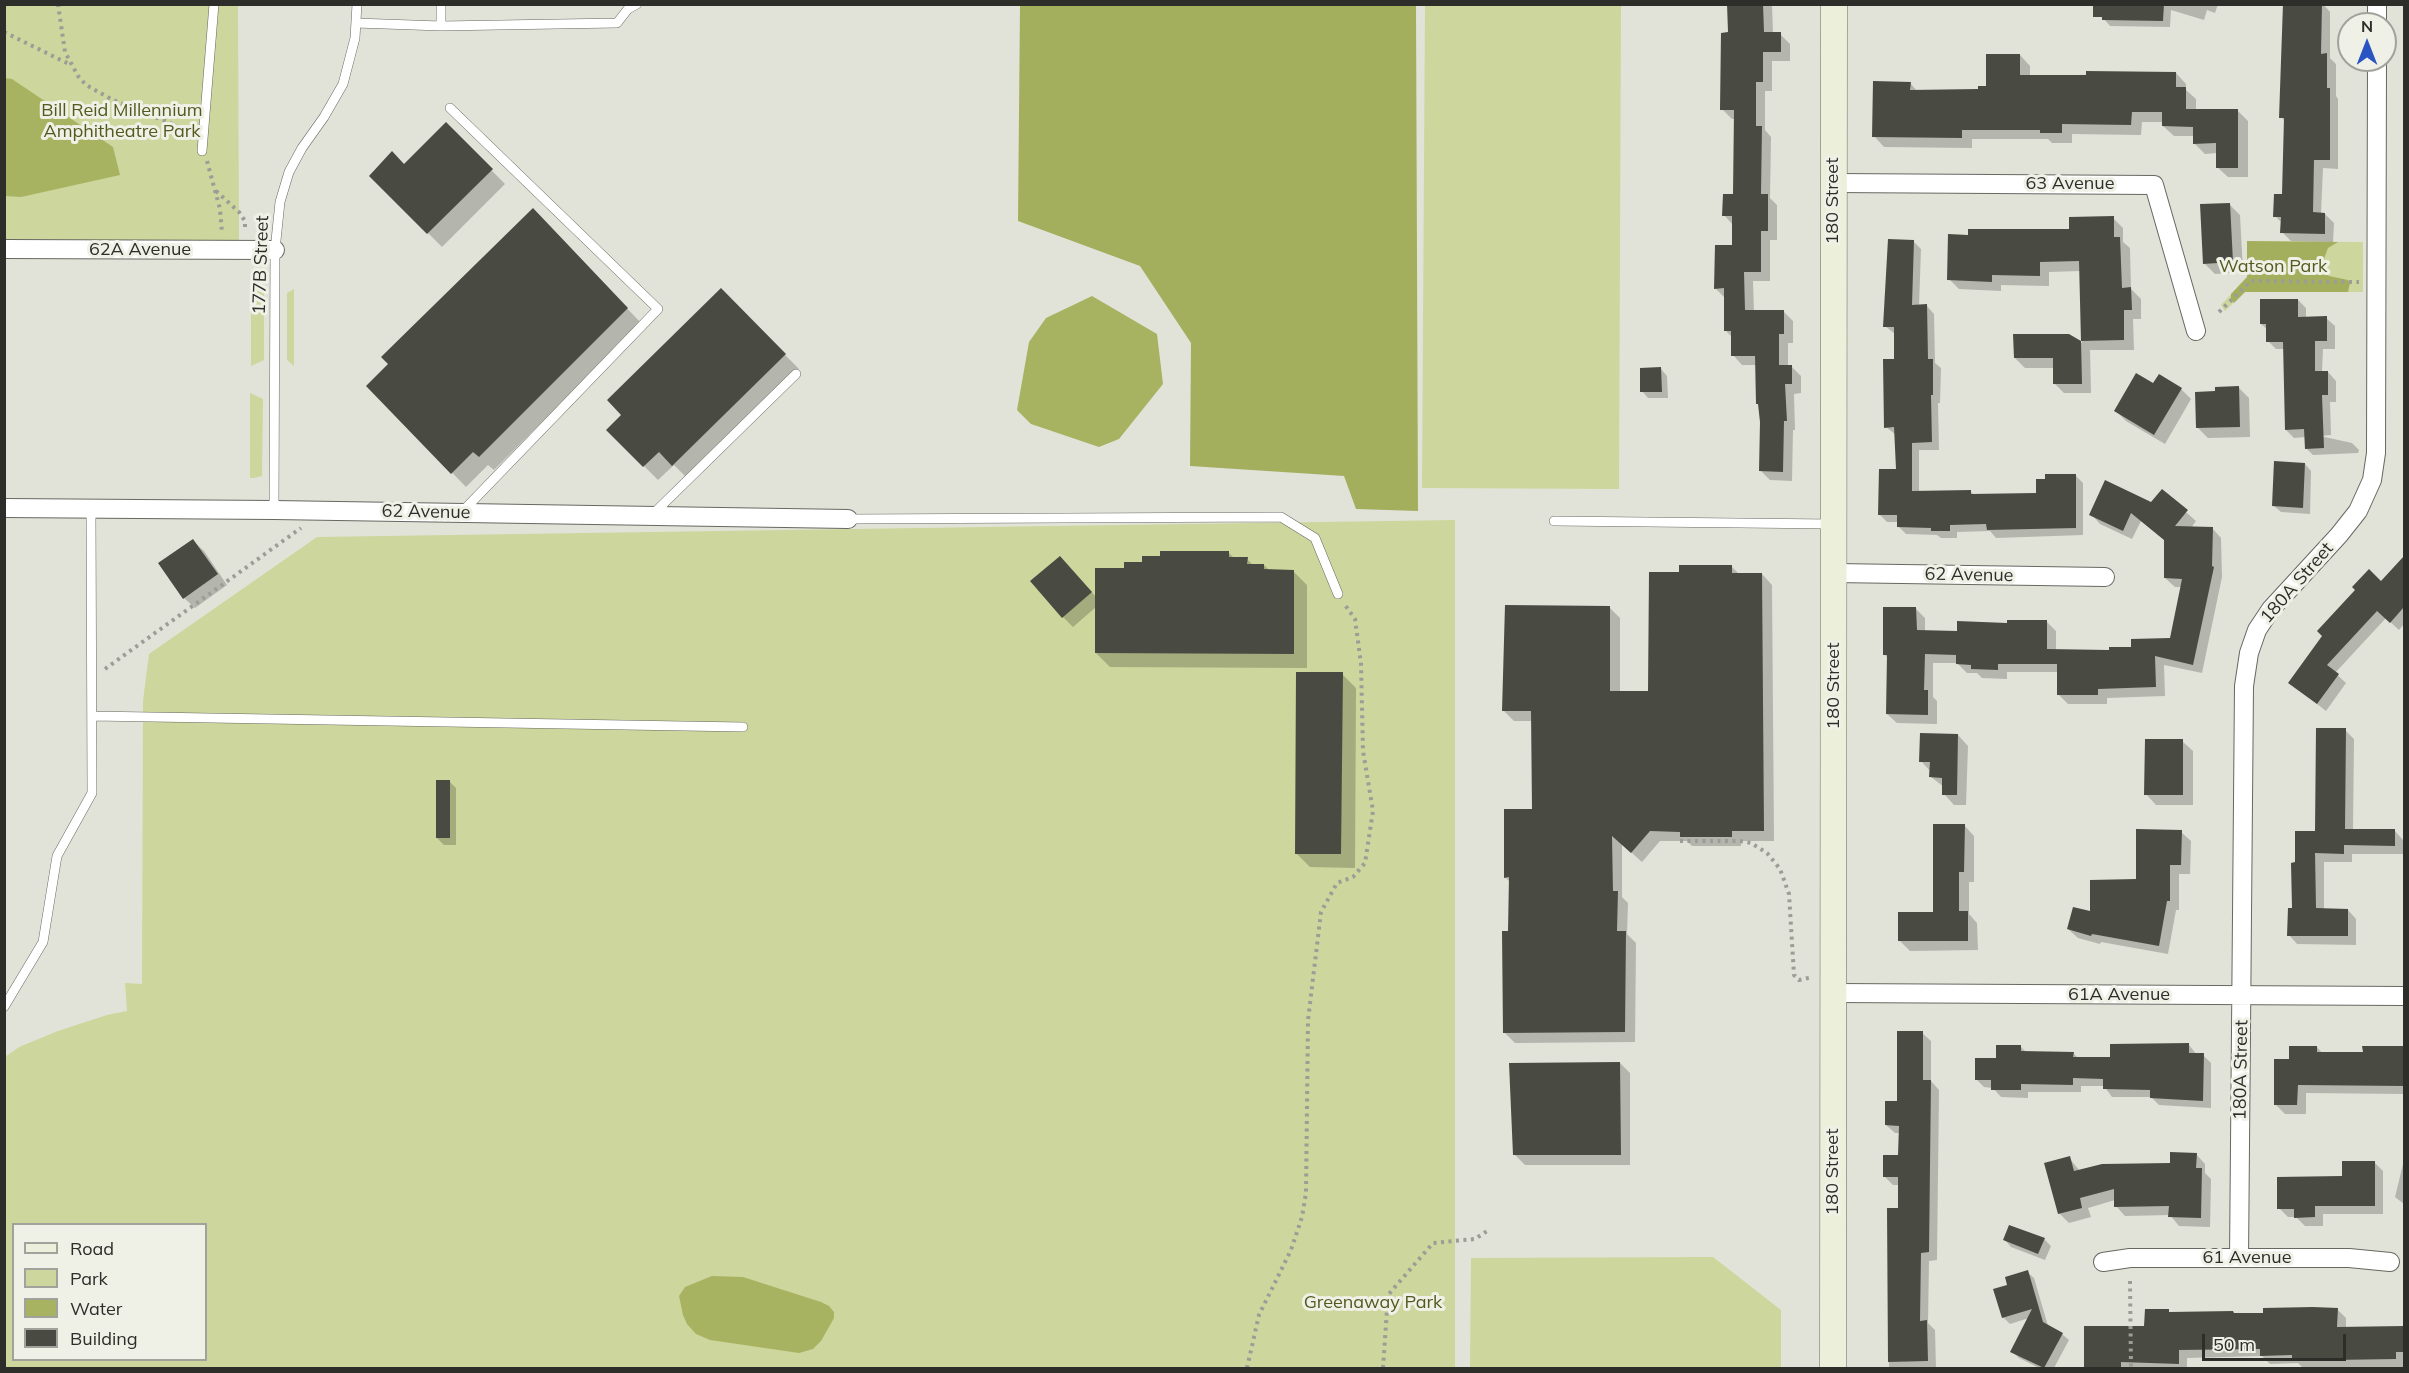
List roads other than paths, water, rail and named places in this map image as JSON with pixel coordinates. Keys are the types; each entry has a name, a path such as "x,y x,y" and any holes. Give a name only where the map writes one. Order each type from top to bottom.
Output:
{"street":[{"name":"180 Street","path":"1833,1368 1834,4"},
{"name":"180A Street","path":"2239,1258 2244,698 2249,653 2257,630 2271,609 2352,519 2372,480 2376,453 2377,72"},
{"name":"63 Avenue","path":"1833,183 2154,184 2196,331"},
{"name":"62A Avenue","path":"4,249 275,250"},
{"name":"62 Avenue","path":"4,508 326,510 848,519"},
{"name":"62 Avenue","path":"1834,573 2105,577"},
{"name":"61A Avenue","path":"1834,993 2404,996"},
{"name":"61 Avenue","path":"2103,1262 2130,1258 2349,1258 2391,1262"}],"lane":[{"path":"202,151 214,4"},
{"name":"177B Street","path":"274,510 275,250 280,202 289,172 343,84 355,38 357,4"},
{"path":"441,4 441,26"},
{"path":"356,23 441,26 617,24 628,9 637,4"},
{"path":"450,108 658,309 462,512"},
{"path":"652,515 796,374"},
{"path":"4,1008 43,942 57,856 92,793 91,508"},
{"path":"848,519 1281,517 1315,538 1338,594"},
{"path":"1554,521 1834,524"},
{"path":"92,716 743,727"}],"water":[{"path":"4,78 12,79 113,147 120,175 21,197 5,196"},
{"path":"1092,296 1157,334 1163,384 1119,439 1099,447 1031,424 1017,410 1029,342 1046,318"},
{"path":"712,1276 743,1277 821,1302 834,1312 834,1318 821,1341 813,1349 799,1353 710,1340 696,1334 687,1324 679,1296 685,1287"}],"park label":[{"name":"Bill Reid Millennium Amphitheatre Park","path":"122,121"},
{"name":"Watson Park","path":"2273,267"},
{"name":"Greenaway Park","path":"1373,1303"}]}
